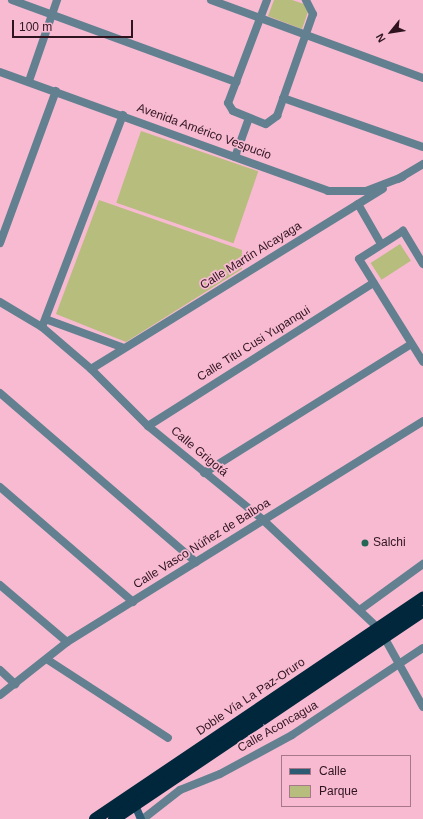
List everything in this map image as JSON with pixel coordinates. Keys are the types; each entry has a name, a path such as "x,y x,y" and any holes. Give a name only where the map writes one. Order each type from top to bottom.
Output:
{"highway":[{"name":"Doble Vía La Paz-Oruro","path":"95,819 117,815 135,805 381,633 423,598"},
{"name":"Doble Vía La Paz-Oruro","path":"117,815 381,633 423,611"}],"street":[{"path":"12,0 236,82"},
{"path":"29,81 57,0"},
{"path":"211,0 305,36 423,78"},
{"path":"267,0 236,82 229,108 249,118 270,124 283,98 313,14 306,0"},
{"name":"Avenida Américo Vespucio","path":"0,72 56,90 328,191 366,191 402,177"},
{"path":"0,243 56,90"},
{"path":"283,98 423,147"},
{"path":"42,327 48,320 122,115"},
{"path":"235,157 249,118"},
{"name":"Calle Martín Alcayaga","path":"91,369 423,164"},
{"path":"358,204 381,244"},
{"path":"423,264 420,253 403,231 360,259 373,283 423,362"},
{"name":"Calle Titu Cusi Yupanqui","path":"148,426 373,283"},
{"name":"Calle Grigotá","path":"0,302 42,327 91,369 148,426 262,520 361,609 381,633 400,664 423,707"},
{"path":"48,320 124,348"},
{"path":"204,473 411,344"},
{"path":"0,393 196,562"},
{"name":"Calle Vasco Núñez de Balboa","path":"0,695 48,660 67,642 423,421"},
{"path":"0,487 133,602"},
{"path":"361,609 423,564"},
{"path":"0,585 67,642"},
{"name":"Calle Aconcagua","path":"142,819 180,790 220,774 292,735 423,648"},
{"path":"48,660 168,738"},
{"path":"0,670 16,684"},
{"path":"135,805 142,819"}],"green space":[{"path":"274,0 292,0 310,6 302,29 268,16"},
{"path":"141,131 258,171 234,243 116,203"},
{"path":"99,200 242,250 242,269 126,342 56,314"},
{"path":"400,244 411,261 382,280 371,263"}],"place":[{"name":"Salchi","path":"365,543"}]}
